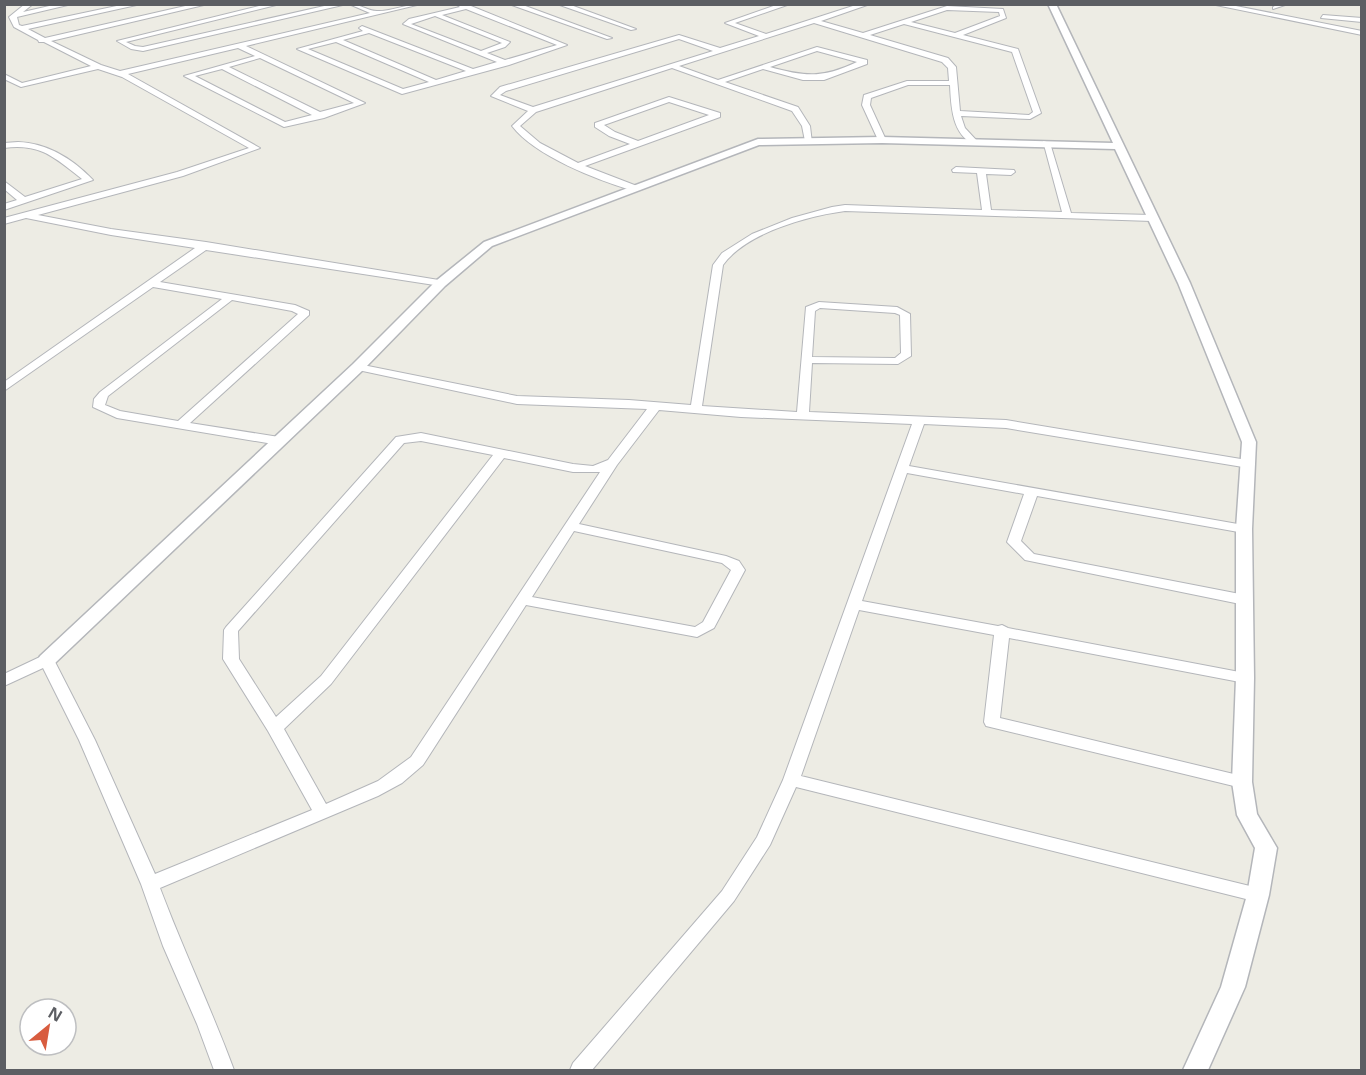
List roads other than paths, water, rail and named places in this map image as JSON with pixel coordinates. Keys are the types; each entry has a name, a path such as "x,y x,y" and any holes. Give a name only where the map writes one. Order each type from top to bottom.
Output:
{"street":[{"path":"12,17 30,4"},
{"path":"12,17 69,4"},
{"path":"20,29 138,4"},
{"path":"41,41 205,4"},
{"path":"277,4 120,41 133,48 143,49 344,4"},
{"path":"352,4 378,14"},
{"path":"121,73 418,4"},
{"path":"512,4 609,38"},
{"path":"560,4 633,29"},
{"path":"766,36 728,23 787,4"},
{"path":"634,188 550,153 519,131 516,126 518,122 533,110 867,4"},
{"path":"1052,4 1184,283 1249,442 1244,529 1245,678 1242,718 1244,767 1242,782 1247,815 1266,848 1258,895 1233,987 1196,1071"},
{"path":"1214,4 1362,33"},
{"path":"1262,4 1304,14 1362,20"},
{"path":"1275,8 1285,4"},
{"path":"369,31 301,48 400,92 506,63 564,45 462,6 408,21 406,24 506,63"},
{"path":"291,7 307,13"},
{"path":"864,35 947,8 1001,10 1004,17 957,35"},
{"path":"435,14 507,42 503,46 480,53"},
{"path":"4,221 188,171 256,148 121,73 98,67 41,41 20,29 13,23 12,17"},
{"path":"346,21 474,72"},
{"path":"815,21 945,60 952,67 952,83 962,132 974,142"},
{"path":"904,22 1015,51 1037,113 1030,117 958,113"},
{"path":"533,110 496,95 503,89 679,37 721,51"},
{"path":"335,39 435,82"},
{"path":"240,46 361,103 321,116 280,124 188,76 261,56"},
{"path":"718,82 816,49 864,62 828,77 812,80 763,67"},
{"path":"222,66 321,116"},
{"path":"672,66 795,109 806,126 809,141"},
{"path":"4,76 22,84 98,67"},
{"path":"882,140 866,105 867,97 907,83 952,83"},
{"path":"579,165 639,144 700,122 717,115 669,99 598,125 612,134 639,144"},
{"path":"4,681 47,660 358,367 441,283 488,244 758,142 882,140 1118,146"},
{"path":"4,146 30,142 41,145 89,180 4,207"},
{"path":"1047,143 1067,215"},
{"path":"956,170 1011,172"},
{"path":"981,171 987,212"},
{"path":"4,184 24,201"},
{"path":"696,410 718,265 725,254 765,233 834,209 1152,218"},
{"path":"29,216 75,226 441,283"},
{"path":"4,388 206,245"},
{"path":"154,284 295,308 305,313 180,425"},
{"path":"229,298 104,394 98,403 99,407 107,411 180,425 279,441"},
{"path":"803,415 806,360 810,309 819,305 897,310 905,314 908,354 898,362 806,360"},
{"path":"358,367 517,400 1006,424 1249,464"},
{"path":"150,884 387,785 405,773 417,760 612,463 654,408"},
{"path":"580,1071 728,896 764,840 791,780 920,419"},
{"path":"322,812 276,728 231,659 231,630 400,440 421,437 584,469 594,470 612,463"},
{"path":"276,728 326,680 500,454"},
{"path":"903,469 1244,529"},
{"path":"1032,491 1014,542 1030,558 1245,600"},
{"path":"522,600 697,632 709,625 738,570 734,564 726,560 572,527"},
{"path":"854,604 1002,630 1245,678"},
{"path":"1002,630 992,722 1242,782"},
{"path":"47,660 87,740 150,884 172,946 207,1024 224,1071"},
{"path":"791,780 1258,895"}]}
